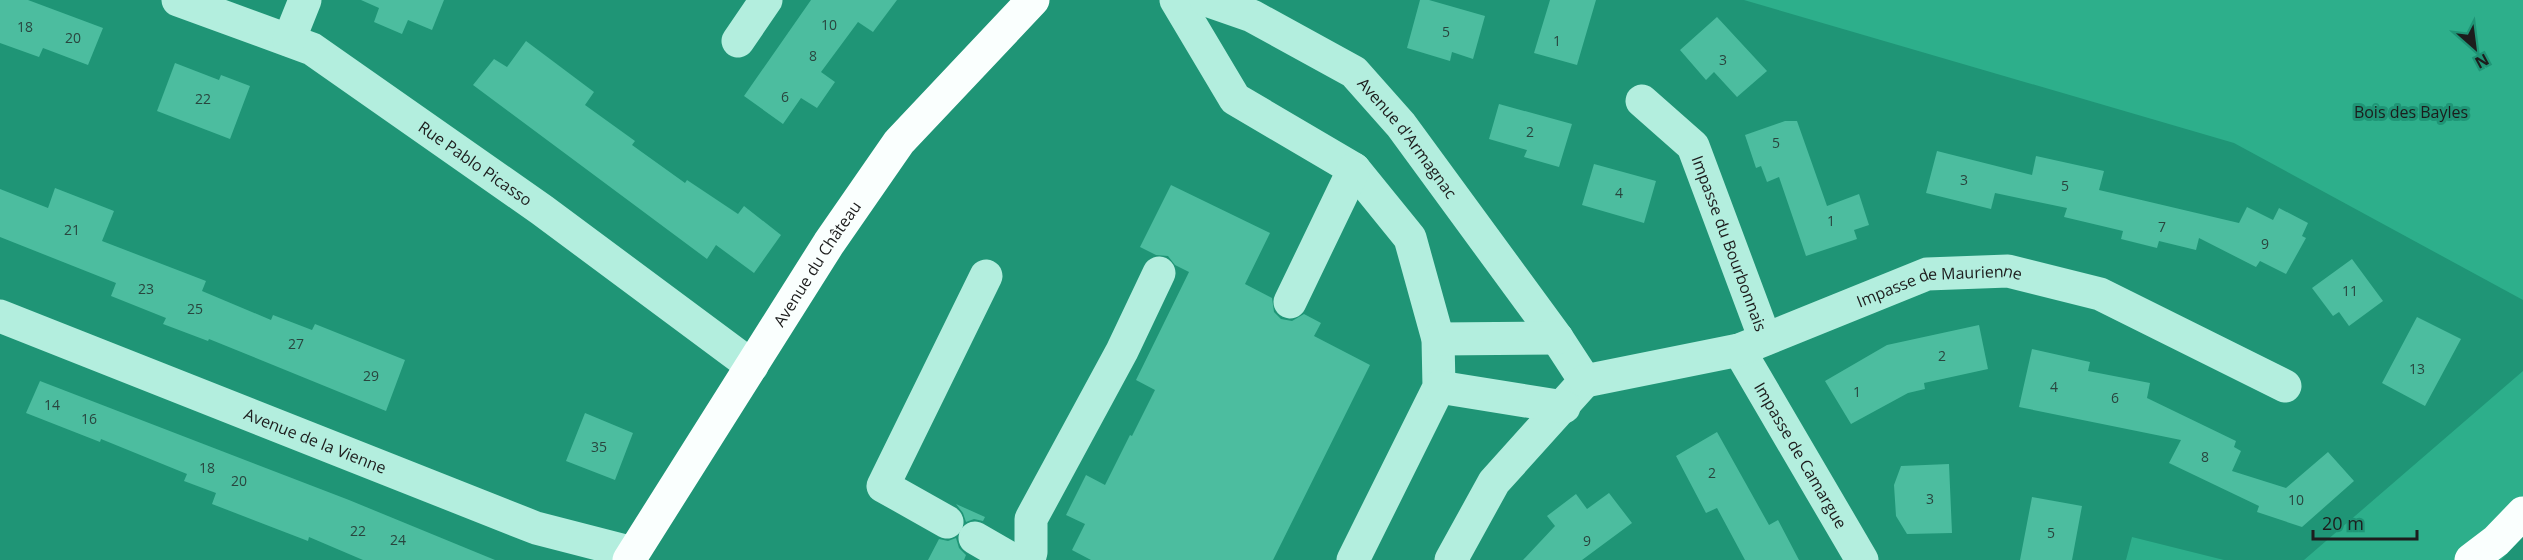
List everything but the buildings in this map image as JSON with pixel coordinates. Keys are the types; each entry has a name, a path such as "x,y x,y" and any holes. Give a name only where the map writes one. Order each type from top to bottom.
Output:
{"main road":[{"name":"Avenue du Château","path":"639,558 752,366 829,243 899,142 1033,0"},
{"path":"2471,560 2496,541 2523,513"}],"street":[{"name":"Rue Pablo Picasso","path":"178,0 312,49 542,210 752,366"},
{"path":"289,40 305,0"},
{"path":"738,41 766,0"},
{"path":"1176,0 1235,99 1354,169 1410,238 1438,339 1439,387 1353,560"},
{"name":"Avenue d'Armagnac","path":"1206,0 1252,16 1353,72 1401,124 1557,338 1585,381"},
{"name":"Impasse du Bourbonnais","path":"1642,101 1693,146 1752,344"},
{"path":"1290,302 1354,169"},
{"name":"Impasse de Maurienne","path":"1585,381 1752,344 1927,274 2008,271 2100,294 2284,386"},
{"path":"975,538 1030,558 1031,519 1122,351 1159,273"},
{"path":"947,522 883,486 986,276"},
{"name":"Avenue de la Vienne","path":"0,317 536,528 639,558"},
{"path":"1438,339 1557,338"},
{"name":"Impasse de Camargue","path":"1752,344 1862,560"},
{"path":"1450,560 1494,482 1564,407 1585,381"},
{"path":"1439,387 1564,407"}],"green space":[{"name":"Bois des Bayles","path":"1744,0 2523,0 2523,300 2234,143"},
{"path":"2523,371 2523,537 2501,560 2304,560"},
{"path":"2132,537 2224,560 2126,560"}]}
